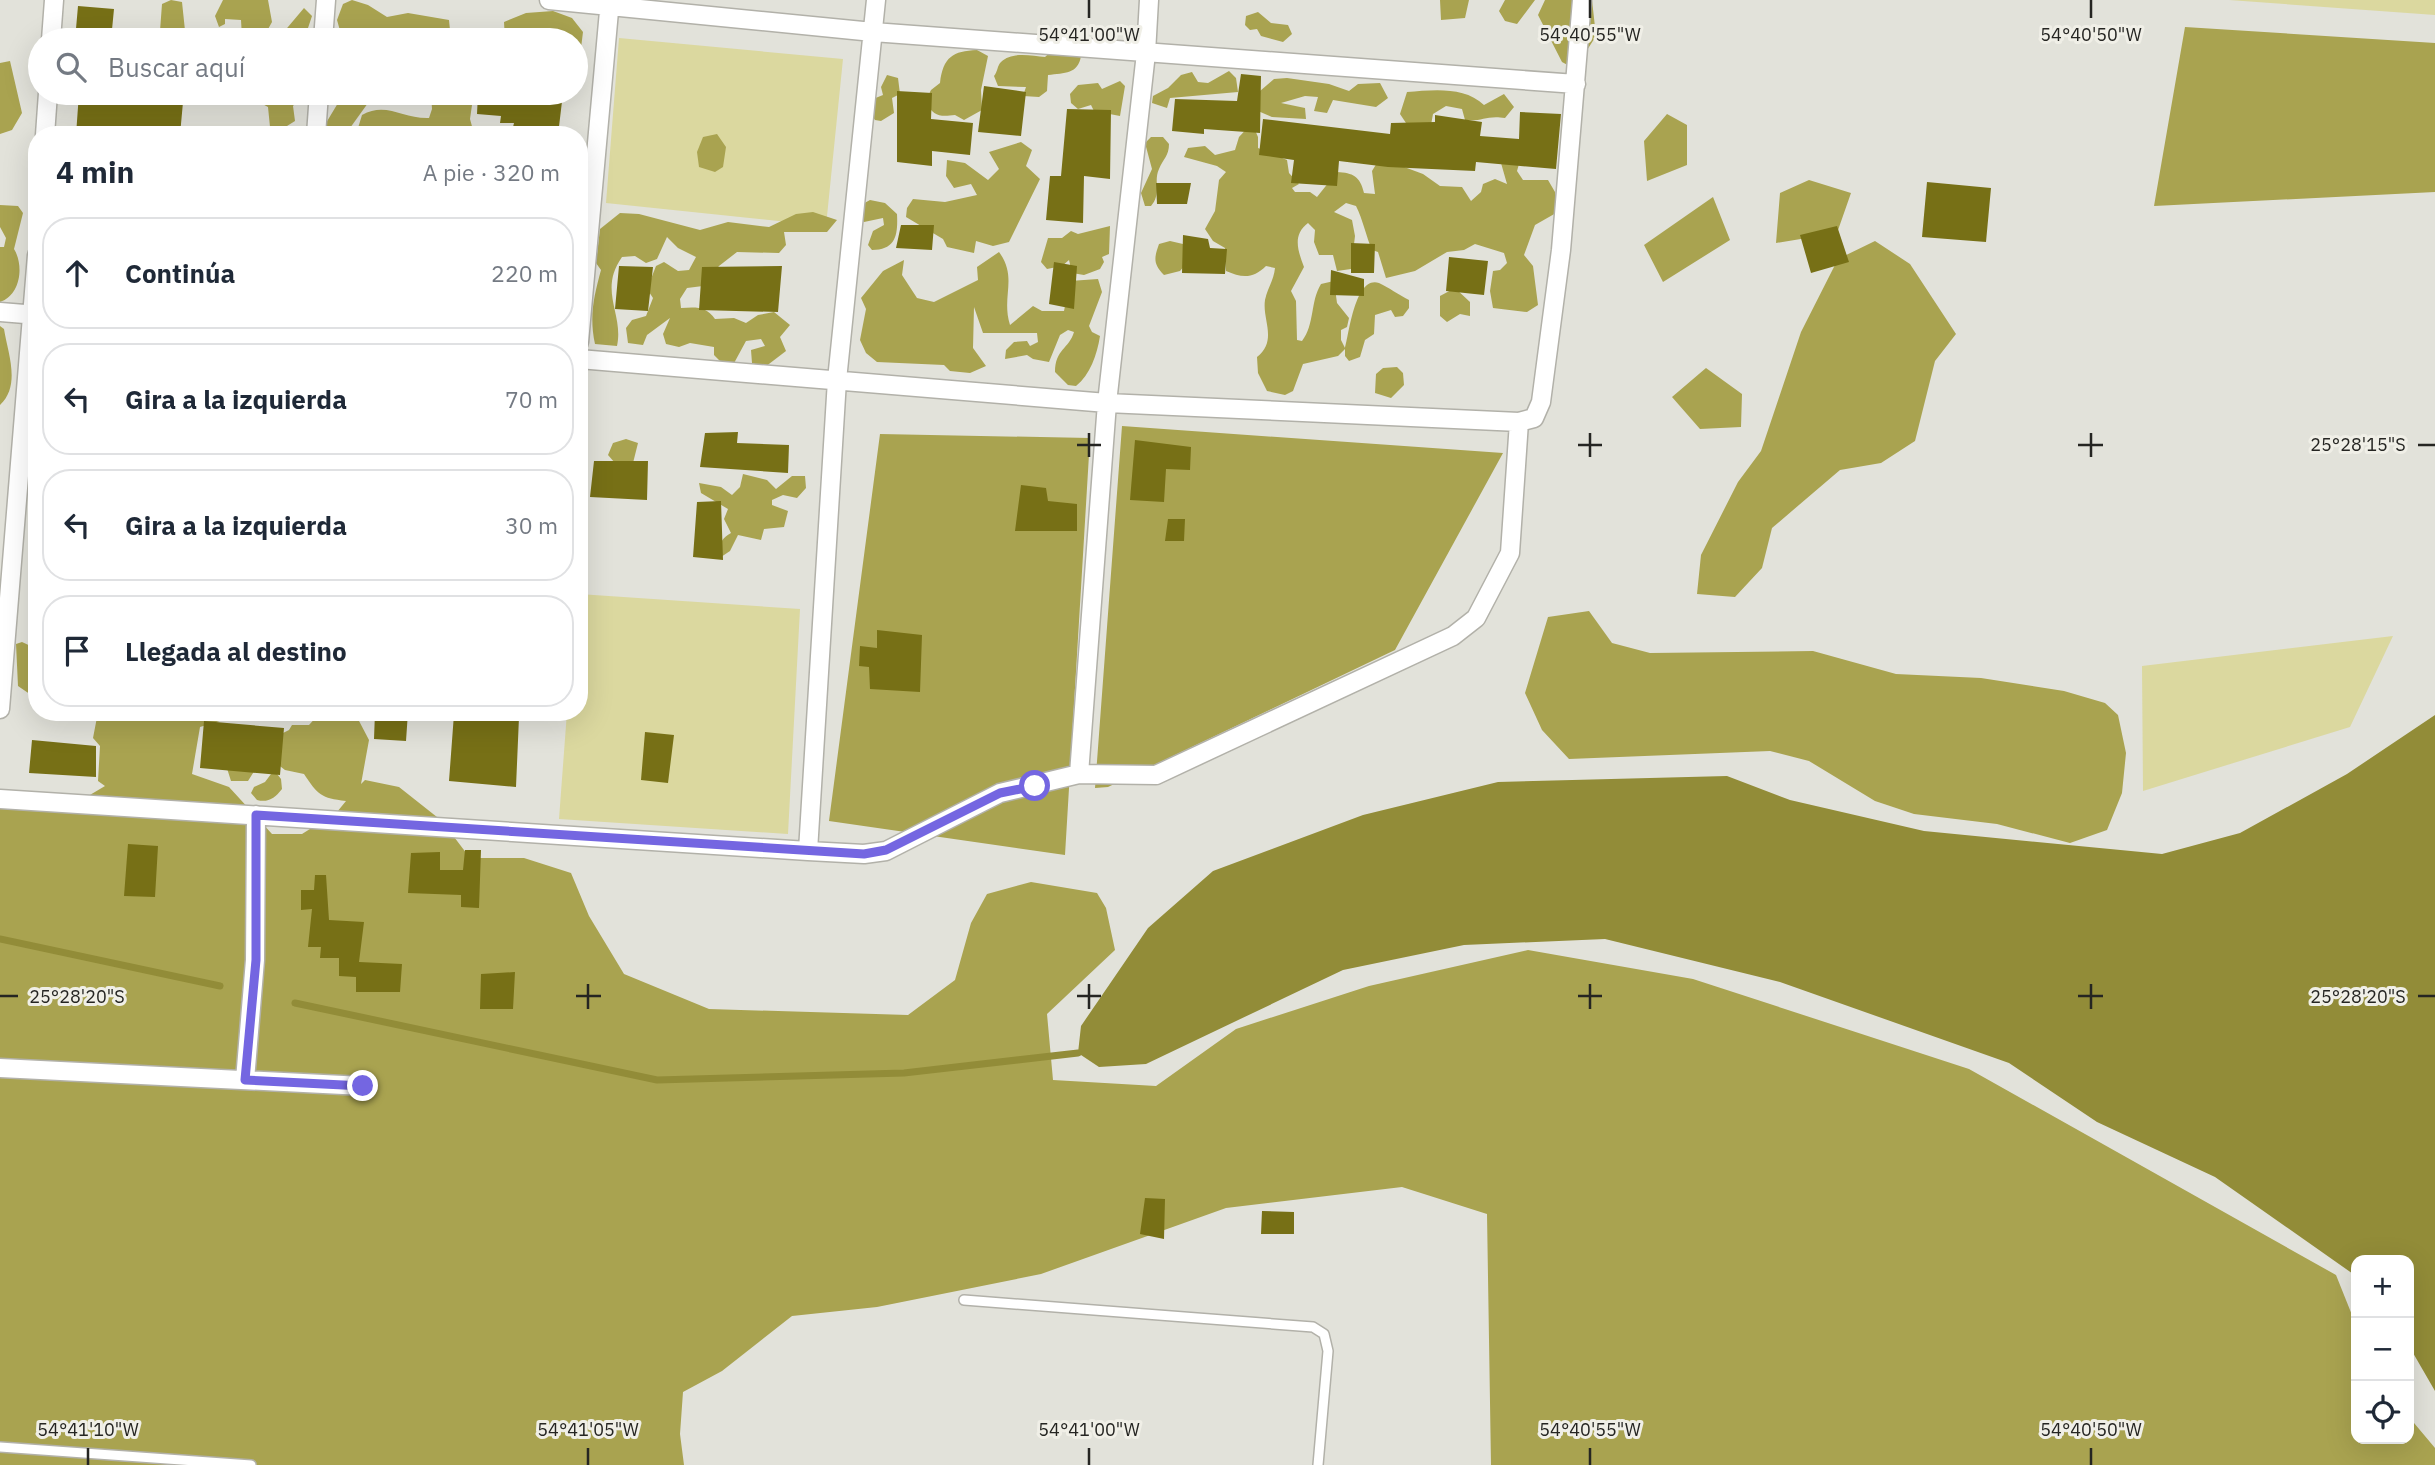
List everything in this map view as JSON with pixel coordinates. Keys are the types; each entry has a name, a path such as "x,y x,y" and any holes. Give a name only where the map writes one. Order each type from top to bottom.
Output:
{"street":[{"path":"52,28 54,0"},
{"path":"324,28 326,0"},
{"path":"549,0 609,3 873,32 1576,84"},
{"path":"808,851 837,380 876,0"},
{"path":"1079,774 1107,402 1146,53 1149,0"},
{"path":"588,360 1107,402 1519,422 1534,418 1541,402 1561,250 1582,0"},
{"path":"588,240 609,3"},
{"path":"46,126 47,105"},
{"path":"317,126 318,105"},
{"path":"0,313 28,315"},
{"path":"0,709 28,394"},
{"path":"0,799 808,851 864,854 886,850 950,820 991,796 1079,774 1138,778 1156,775 1454,636 1476,618 1510,553 1519,422"},
{"path":"245,1080 256,960 256,815"},
{"path":"0,1068 363,1086"}],"lane":[{"path":"964,1300 1312,1327 1324,1334 1328,1351 1318,1465"},
{"path":"0,1447 251,1465"}],"shaded area":[{"path":"171,0 182,2 185,28 160,28 162,4"},
{"path":"223,0 268,0 272,22 269,28 241,28 241,20 225,19 225,24 219,27 215,16"},
{"path":"352,0 368,5 387,17 408,13 449,20 450,28 339,28 337,20 343,4"},
{"path":"1440,0 1469,0 1465,18 1441,20"},
{"path":"1505,0 1535,0 1517,24 1505,21 1499,11"},
{"path":"1545,0 1592,0 1596,36 1575,69 1562,62 1538,15"},
{"path":"2229,0 2435,0 2435,15"},
{"path":"304,8 312,16 308,28 287,28"},
{"path":"553,11 572,18 580,28 504,28 504,22 526,13"},
{"path":"1258,12 1271,23 1288,25 1292,34 1283,42 1261,36 1257,29 1250,30 1245,25 1246,16"},
{"path":"2185,27 2435,43 2435,192 2154,206"},
{"path":"619,38 843,59 826,226 606,203"},
{"path":"977,50 988,56 981,90 982,110 964,120 955,115 934,113 925,102 931,90 940,83 947,61 956,54"},
{"path":"1053,50 1081,56 1077,66 1070,72 1048,75 1047,91 1039,97 1023,96 1026,87 998,86 994,76 1006,59 1022,55 1045,57"},
{"path":"10,61 22,113 12,130 0,134 0,63"},
{"path":"1229,71 1236,78 1238,92 1170,98 1167,108 1152,103 1153,96 1168,88 1181,75 1192,72 1198,82 1208,83"},
{"path":"887,75 898,78 900,94 892,98 894,113 881,121 875,120 870,113 873,99 883,95 881,87"},
{"path":"1287,78 1329,84 1349,91 1358,84 1380,83 1388,98 1376,107 1333,100 1327,113 1314,111 1318,97 1305,96 1281,103 1305,108 1306,119 1272,117 1258,111 1253,97 1274,79"},
{"path":"1120,81 1125,86 1120,116 1094,111 1091,105 1078,109 1071,103 1070,94 1078,85 1098,83 1102,89"},
{"path":"1407,92 1458,92 1484,105 1504,94 1514,107 1505,118 1465,120 1462,109 1446,106 1433,114 1431,125 1406,123 1400,114"},
{"path":"264,105 294,105 295,121 287,126 270,126 268,107"},
{"path":"337,105 367,105 351,126 326,126"},
{"path":"432,105 472,105 472,126 359,126 362,115 371,111 387,110 429,118"},
{"path":"1667,114 1687,125 1687,165 1647,181 1644,141"},
{"path":"1252,123 1258,137 1258,148 1287,160 1289,173 1299,184 1292,188 1295,192 1310,192 1317,197 1337,172 1355,176 1364,193 1375,194 1372,171 1380,158 1423,174 1440,186 1462,187 1471,201 1481,192 1483,184 1495,179 1507,184 1501,163 1519,164 1517,171 1523,180 1548,180 1555,192 1556,213 1535,225 1524,255 1533,266 1538,305 1527,312 1493,308 1490,291 1493,271 1500,270 1507,263 1504,253 1475,244 1464,250 1447,252 1415,271 1386,278 1378,252 1372,250 1356,206 1346,203 1334,212 1352,220 1355,236 1351,269 1337,271 1333,255 1319,255 1314,242 1315,230 1308,223 1298,238 1298,249 1304,267 1291,291 1296,301 1297,340 1302,341 1306,334 1321,284 1334,281 1337,303 1349,318 1347,327 1341,330 1341,340 1345,348 1354,308 1364,288 1371,283 1379,283 1409,300 1409,308 1403,316 1395,317 1391,310 1375,315 1374,334 1365,340 1360,357 1349,361 1345,356 1345,349 1338,356 1303,364 1293,391 1285,395 1267,391 1258,373 1257,357 1267,344 1265,300 1275,268 1266,266 1247,276 1226,271 1225,248 1213,241 1205,229 1215,211 1219,180 1226,172 1217,166 1184,157 1188,148 1205,146 1215,155 1235,150 1239,137"},
{"path":"717,134 726,147 723,167 715,172 699,167 697,152 703,137"},
{"path":"1151,137 1163,137 1169,148 1157,174 1154,201 1151,206 1145,206 1141,193 1152,169 1145,143"},
{"path":"1021,142 1032,150 1026,166 1040,179 1009,242 993,246 976,241 974,253 947,247 943,239 906,217 907,208 913,199 945,202 977,195 971,184 954,188 946,176 947,160 965,163 988,180 999,169 989,152"},
{"path":"1809,180 1851,193 1837,233 1776,243 1780,193"},
{"path":"1713,197 1730,240 1663,282 1644,245"},
{"path":"870,200 885,203 897,214 894,240 886,247 872,250 868,245 873,231 884,225 883,218 864,222 858,217 859,206"},
{"path":"0,205 18,206 23,213 14,249 19,263 19,279 12,293 0,302 0,247 4,247 6,238 0,227"},
{"path":"813,212 837,220 827,232 784,232 786,245 779,253 737,252 719,266 703,286 687,288 680,299 681,308 700,308 715,319 734,318 746,323 758,315 774,312 790,325 780,337 786,351 765,367 752,363 751,350 765,346 761,339 746,341 733,365 721,362 714,355 714,347 690,343 679,347 666,344 663,334 670,318 647,335 643,345 628,343 626,328 632,320 646,316 653,298 647,289 656,266 664,262 678,271 689,270 696,257 678,248 667,237 657,259 646,263 635,256 622,257 612,281 617,346 595,344 592,315 601,270 596,263 600,229 620,213 639,214 700,230 728,222 769,227 796,214"},
{"path":"1110,226 1109,254 1102,257 1104,262 1100,269 1084,275 1072,273 1069,260 1062,266 1047,269 1041,262 1048,238 1062,238 1071,231 1078,234"},
{"path":"1170,241 1183,244 1186,264 1180,271 1164,275 1156,264 1156,253 1159,244"},
{"path":"1875,241 1910,264 1956,334 1935,361 1915,441 1881,463 1840,470 1772,528 1762,568 1735,597 1697,594 1701,555 1738,482 1761,451 1801,332 1838,259"},
{"path":"999,252 1007,270 1010,325 1033,306 1042,311 1064,311 1070,281 1098,279 1102,292 1089,326 1092,332 1100,336 1099,343 1089,370 1076,386 1068,385 1055,372 1057,358 1074,332 1068,330 1060,335 1049,362 1027,355 1005,359 1006,350 1014,342 1027,341 1030,346 1038,342 1037,333 983,333 974,307 973,348 986,366 970,373 950,371 944,365 877,362 866,353 860,340 866,309 861,298 883,271 904,260 902,275 917,298 934,302 978,280 977,267"},
{"path":"1455,288 1470,302 1470,316 1460,314 1447,322 1440,316 1440,296"},
{"path":"0,326 4,329 12,379 0,405"},
{"path":"1397,367 1403,373 1404,385 1391,398 1375,393 1376,374 1383,368"},
{"path":"1706,368 1742,394 1741,427 1700,429 1672,397"},
{"path":"1122,426 1503,453 1395,650 1108,787 1095,788"},
{"path":"880,434 1090,438 1065,855 829,821"},
{"path":"626,439 638,443 633,463 615,463 608,455 613,443"},
{"path":"743,474 767,480 776,489 792,476 805,476 806,488 797,498 783,495 772,500 772,505 788,511 784,527 764,529 761,540 738,535 730,551 721,557 721,543 731,533 724,519 728,509 701,493 699,483 721,487 732,495 740,487"},
{"path":"588,595 800,609 788,834 559,819 566,721 588,721"},
{"path":"1589,611 1612,643 1650,653 1813,651 1896,674 1981,678 2064,691 2105,703 2118,715 2126,753 2122,793 2107,830 2070,843 1997,824 1914,814 1875,801 1809,761 1770,751 1569,759 1542,730 1525,693 1548,617"},
{"path":"2393,636 2350,727 2143,791 2142,666"},
{"path":"22,642 28,645 28,693 18,686 16,644"},
{"path":"2435,715 2435,1391 2414,1355 2414,1255 2351,1255 2351,1272 2215,1177 2097,1122 2009,1063 1780,982 1605,939 1464,945 1343,970 1146,1064 1099,1067 1078,1053 1081,1026 1148,928 1213,871 1363,815 1498,782 1727,776 1790,800 1924,831 2162,854 2240,833 2347,774"},
{"path":"96,721 220,721 200,727 192,774 229,787 272,834 302,834 337,812 346,801 321,794 304,774 285,770 272,760 258,765 248,781 231,781 225,762 289,730 292,725 309,725 313,721 359,721 369,740 361,784 365,780 399,787 442,821 470,858 524,858 571,873 589,916 624,974 709,1009 908,1015 955,980 971,923 987,894 1031,882 1097,893 1106,908 1115,950 1047,1014 1053,1080 1156,1086 1236,1029 1369,986 1528,950 1693,979 1969,1069 2336,1275 2351,1312 2351,1444 2414,1444 2414,1423 2435,1448 2435,1465 1491,1465 1487,1214 1402,1187 1226,1208 1041,1274 877,1307 792,1316 722,1371 683,1392 680,1434 684,1465 0,1465 0,793 68,808 105,786 98,781 100,746 93,738"},
{"path":"274,770 281,779 282,789 271,799 257,800 251,793 254,787 265,782"}],"building":[{"path":"78,6 114,9 112,28 76,28"},
{"path":"1241,74 1261,76 1260,133 1204,129 1204,134 1172,131 1175,99 1237,101"},
{"path":"984,86 1026,92 1021,136 978,132"},
{"path":"897,91 932,93 931,119 973,123 970,155 932,151 932,166 897,162"},
{"path":"78,105 183,105 181,126 77,126"},
{"path":"477,105 562,105 559,126 513,126 514,123 500,123 501,116 477,114"},
{"path":"1067,109 1111,110 1110,179 1084,176 1083,223 1046,220 1050,176 1061,176"},
{"path":"1520,112 1561,114 1556,169 1476,162 1475,171 1388,167 1339,161 1337,186 1291,183 1294,160 1259,155 1263,119 1390,134 1391,123 1435,122 1435,115 1482,122 1480,136 1519,139"},
{"path":"1927,182 1991,188 1986,242 1922,237"},
{"path":"1156,183 1191,183 1187,204 1157,204"},
{"path":"901,225 934,225 932,250 896,248"},
{"path":"1837,226 1849,262 1811,273 1800,235"},
{"path":"1183,235 1208,239 1210,248 1227,249 1225,274 1182,273"},
{"path":"1351,243 1375,244 1374,273 1351,273"},
{"path":"1449,257 1488,261 1484,295 1446,291"},
{"path":"1054,262 1077,266 1074,309 1049,304"},
{"path":"619,266 653,267 648,311 615,309"},
{"path":"782,266 778,312 699,310 702,267"},
{"path":"1331,270 1364,279 1364,296 1330,295"},
{"path":"738,432 737,443 789,445 788,473 700,467 705,433"},
{"path":"1135,440 1191,447 1190,470 1166,469 1164,502 1130,500"},
{"path":"594,461 648,461 647,500 590,497"},
{"path":"1021,485 1046,488 1048,501 1077,504 1077,531 1015,531"},
{"path":"721,501 723,560 693,557 697,502"},
{"path":"1168,519 1185,519 1184,541 1165,541"},
{"path":"877,630 922,635 920,692 870,689 869,667 859,666 860,646 877,648"},
{"path":"204,721 284,728 280,775 200,768"},
{"path":"375,721 407,721 406,741 374,739"},
{"path":"453,721 519,721 516,787 449,781"},
{"path":"645,732 674,735 668,783 641,780"},
{"path":"32,740 96,746 96,777 29,773"},
{"path":"128,844 158,846 155,897 124,896"},
{"path":"465,850 481,850 479,908 461,907 461,895 408,893 411,853 440,852 440,870 463,870"},
{"path":"315,875 326,875 329,920 364,922 359,962 402,964 400,992 356,992 356,977 339,976 339,958 320,958 321,947 308,947 312,909 301,910 301,890 314,890"},
{"path":"515,972 513,1009 480,1009 481,974"},
{"path":"1145,1198 1165,1199 1164,1239 1140,1234"},
{"path":"1262,1211 1294,1212 1294,1234 1261,1234"}],"waterway":[{"path":"0,939 220,986"},
{"path":"295,1003 657,1080 904,1073 1078,1053"}],"route":[{"path":"363,1086 245,1080 256,960 256,815 864,854 886,850 1000,793 1035,786"}]}
